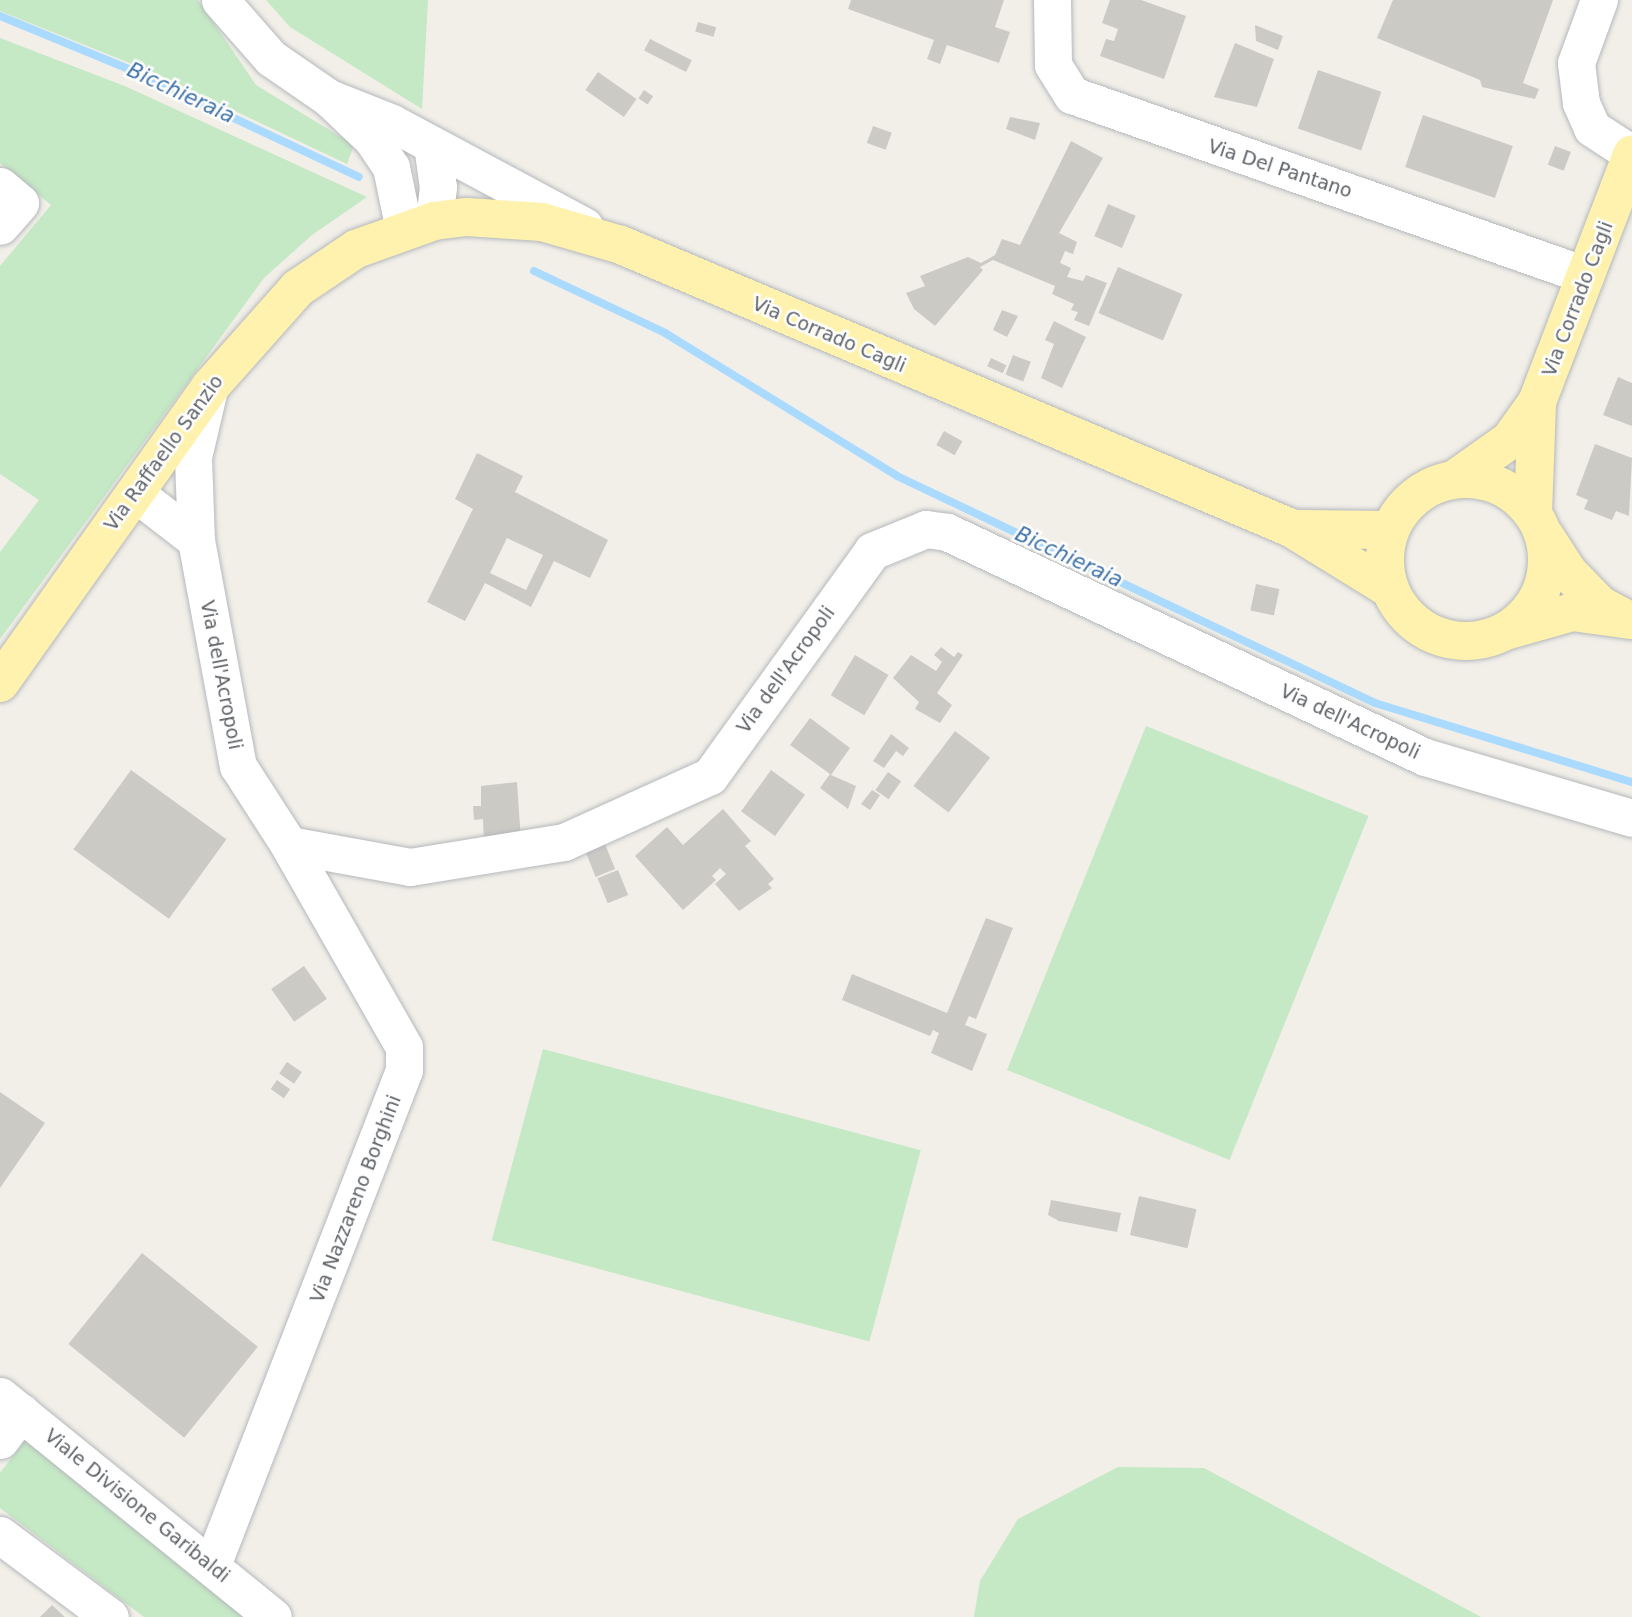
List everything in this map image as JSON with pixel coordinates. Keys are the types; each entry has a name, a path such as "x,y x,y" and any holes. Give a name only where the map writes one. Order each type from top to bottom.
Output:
{"main road":[{"name":"Via Corrado Cagli","path":"1537,402 1632,155"},
{"name":"Via Corrado Cagli","path":"356,249 419,225 497,216 531,220 621,245 1291,528 1390,589"},
{"name":"Via Raffaello Sanzio","path":"0,683 210,387 299,288 356,249"},
{"path":"1537,402 1510,440 1455,479 1415,496 1389,530 1384,570 1390,589 1418,626 1440,637 1475,640 1572,612 1628,619"},
{"path":"1509,630 1529,612 1543,589 1548,562 1539,524 1537,402"},
{"path":"1455,479 1499,485 1539,524 1568,572 1600,605 1628,619"},
{"name":"Via Corrado Cagli","path":"1291,528 1389,530"}],"street":[{"path":"220,0 271,58 329,98 372,139 391,167 419,225"},
{"name":"Via Del Pantano","path":"1052,0 1053,65 1072,95 1585,275"},
{"path":"1599,0 1576,63 1581,103 1592,128 1632,155"},
{"path":"329,98 432,145 621,245"},
{"path":"419,225 438,187 432,145"},
{"path":"0,186 20,203 0,226"},
{"name":"Via dell'Acropoli","path":"210,387 193,457 195,540 238,766 289,845 410,867 564,842 710,776 872,551 926,529 947,532 1425,757 1632,818"},
{"path":"135,493 195,540"},
{"name":"Via Nazzareno Borghini","path":"212,1565 399,1093 404,1047 289,845"},
{"name":"Viale Divisione Garibaldi","path":"7,1416 212,1565 274,1617"},
{"path":"0,1535 110,1617"}],"green space":[{"path":"0,0 198,0 256,85 354,145 347,164 157,74 0,11"},
{"path":"266,0 428,0 422,109 290,27"},
{"path":"0,38 127,87 367,197 312,235 264,278 0,639 0,552 39,500 0,474 0,266 51,205 0,163"},
{"path":"1146,726 1369,816 1230,1160 1007,1070"},
{"path":"543,1049 921,1150 869,1341 492,1240"},
{"path":"28,1436 254,1617 144,1617 0,1508 0,1473"},
{"path":"1118,1467 1204,1468 1481,1617 974,1617 980,1581 1018,1519"}],"building":[{"path":"851,0 1004,0 995,27 1010,32 999,63 947,45 940,64 927,59 934,40 848,9"},
{"path":"1110,0 1141,0 1186,16 1164,79 1100,56 1106,39 1114,41 1118,29 1102,23"},
{"path":"1393,0 1553,0 1523,83 1539,89 1535,99 1482,87 1480,80 1377,38"},
{"path":"698,22 716,27 714,37 695,32"},
{"path":"1255,25 1283,36 1278,50 1256,41"},
{"path":"650,39 692,60 686,72 644,51"},
{"path":"1235,43 1274,59 1257,107 1214,97"},
{"path":"1318,70 1381,92 1361,150 1298,129"},
{"path":"598,72 637,99 624,117 585,90"},
{"path":"644,90 653,96 648,104 638,98"},
{"path":"1423,115 1513,146 1495,198 1405,167"},
{"path":"1010,117 1040,123 1035,140 1006,129"},
{"path":"873,126 892,133 886,150 867,143"},
{"path":"1071,141 1103,158 1059,233 1077,242 1073,254 1065,251 1060,263 1071,268 1067,277 1083,281 1086,275 1107,283 1089,326 1074,320 1078,312 1071,310 1074,304 1052,294 1055,286 993,260 980,267 983,270 935,326 914,309 906,293 925,286 920,276 968,257 981,263 995,255 1002,239 1020,245"},
{"path":"1555,146 1571,152 1564,171 1548,165"},
{"path":"1108,204 1136,216 1122,248 1094,236"},
{"path":"1118,267 1182,294 1163,340 1098,313"},
{"path":"1002,310 1018,316 1007,337 993,330"},
{"path":"1054,321 1086,337 1062,388 1041,378 1054,344 1045,340"},
{"path":"1013,355 1031,362 1023,381 1005,375"},
{"path":"991,358 1006,365 1003,373 987,366"},
{"path":"1618,377 1632,383 1632,426 1603,415"},
{"path":"944,431 962,441 955,455 936,445"},
{"path":"1595,444 1632,458 1629,516 1616,511 1612,520 1584,509 1588,500 1576,495"},
{"path":"477,453 523,476 515,492 608,540 590,578 554,561 531,607 485,583 465,621 427,602 473,509 455,499","holes":["507,538 543,555 526,590 490,573"]},
{"path":"1256,584 1279,589 1274,615 1250,610"},
{"path":"941,647 954,657 958,652 963,655 937,693 952,705 940,723 915,709 919,702 893,678 911,655 936,671 942,662 934,655"},
{"path":"855,655 888,675 864,715 831,695"},
{"path":"810,718 850,748 831,775 856,786 848,809 820,788 830,774 790,745"},
{"path":"955,731 990,757 949,813 913,786"},
{"path":"891,734 909,748 903,756 896,751 884,768 873,761"},
{"path":"131,770 226,839 169,919 73,849"},
{"path":"771,770 805,795 775,836 741,811"},
{"path":"888,772 901,781 888,799 875,790"},
{"path":"517,782 521,841 484,843 483,819 474,820 473,806 481,806 481,786"},
{"path":"872,790 880,795 870,810 861,804"},
{"path":"723,809 751,841 745,846 774,879 768,884 772,888 739,911 715,884 726,874 720,868 712,876 716,880 683,910 635,856 667,827 683,845"},
{"path":"605,844 615,869 596,877 586,852"},
{"path":"618,870 628,895 608,903 598,878"},
{"path":"986,918 1013,928 976,1019 969,1016 965,1025 987,1034 972,1071 931,1053 939,1033 933,1030 930,1036 842,1000 852,974 947,1013"},
{"path":"304,966 327,999 294,1022 271,989"},
{"path":"287,1062 302,1072 294,1084 279,1074"},
{"path":"277,1080 290,1089 284,1098 271,1089"},
{"path":"0,1092 45,1123 0,1188"},
{"path":"1139,1196 1196,1209 1187,1248 1130,1235"},
{"path":"1051,1200 1121,1213 1117,1232 1059,1221 1048,1215"},
{"path":"142,1253 258,1347 184,1438 68,1344"},
{"path":"52,1605 65,1617 40,1617"}],"waterway":[{"name":"Bicchieraia","path":"0,16 138,73 359,177"},
{"name":"Bicchieraia","path":"534,271 665,333 897,476 1375,703 1632,782"}]}
